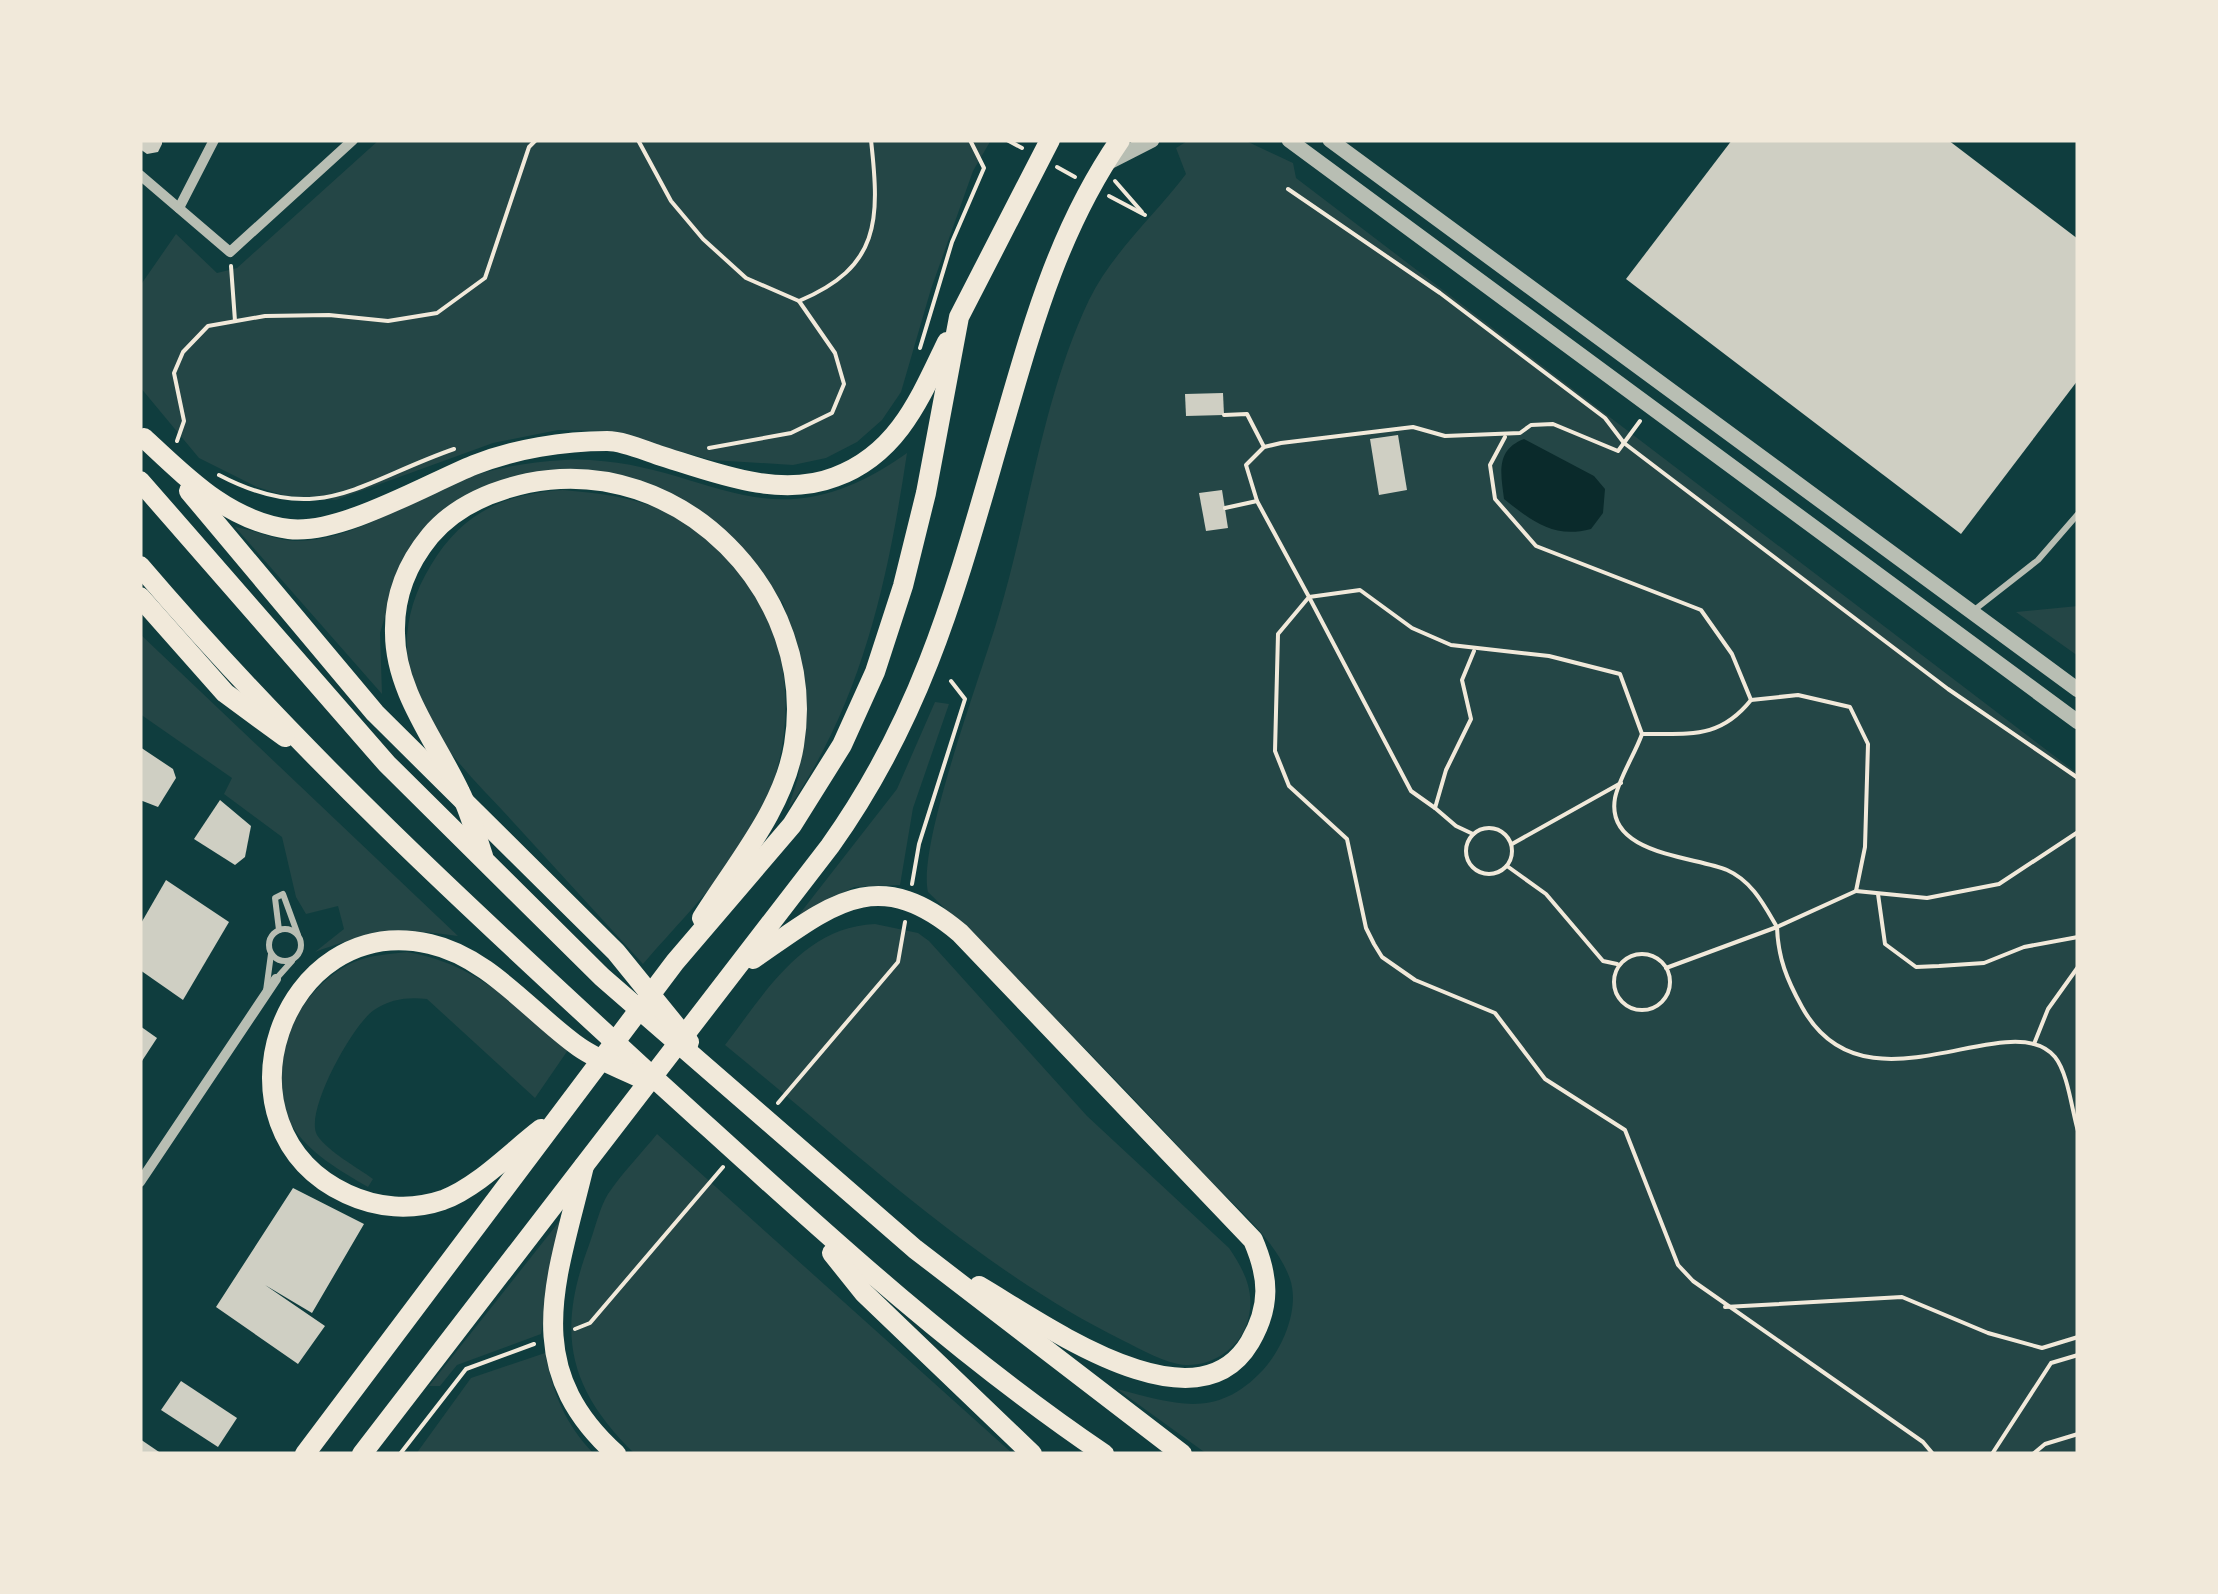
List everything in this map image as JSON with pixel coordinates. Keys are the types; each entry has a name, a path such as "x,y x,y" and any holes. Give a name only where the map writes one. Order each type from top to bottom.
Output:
{"highway":[{"path":"142,435 212,498 250,518 288,528 303,529 352,516 504,454 611,441 734,478 808,484 858,467 898,434 1050,140"},
{"path":"362,1454 862,802 912,711 952,600 1049,269 1102,166 1120,140"},
{"path":"306,1454 674,962 792,824 842,745 868,686 903,586 926,492 959,317"},
{"path":"142,435 374,713 462,795 616,952 722,1082"},
{"path":"486,864 462,795 412,702 394,636 404,575 439,525 485,495 546,479 582,477 658,496 711,529 754,576 780,621 794,668 797,717 787,773 775,799 674,962"},
{"path":"140,481 387,764 602,978 915,1249 1182,1454"},
{"path":"140,566 314,757 799,1213 937,1331 1104,1454"},
{"path":"140,597 225,694 314,757"},
{"path":"735,971 809,918 853,897 898,896 920,903 960,933 1253,1240 1267,1283 1265,1307 1246,1349 1228,1366 1189,1381 1165,1378 1069,1338 915,1249"},
{"path":"563,1113 445,1200 380,1206 336,1189 302,1160 274,1111 274,1044 290,1007 322,969 359,947 416,942 465,957 582,1049 671,1093"},
{"path":"586,1159 564,1249 553,1350 558,1379 571,1405 587,1428 616,1454"},
{"path":"799,1213 864,1293 1032,1454"}],"street":[{"path":"178,208 214,140"},
{"path":"140,175 230,252 353,140"},
{"path":"1102,166 1152,140"},
{"path":"1289,140 2078,722"},
{"path":"1330,140 2078,690"},
{"path":"140,1182 276,979"}],"lane":[{"path":"1972,612 2038,560 2078,514"},
{"path":"266,994 270,942 279,930 276,898 282,894 300,950 276,979"},
{"path":"279,930 298,936"},
{"path":"272,952 281,960 294,958"}],"path":[{"path":"183,448 175,439 184,421 174,373 183,352 208,326 329,315 388,321 437,313 485,278 528,147 536,140"},
{"path":"638,140 672,201 702,239 746,278 798,302 836,353 844,384 832,413 790,433 702,450 719,456"},
{"path":"798,302 832,287 864,256 875,206 870,140"},
{"path":"916,361 952,242 984,168 970,140"},
{"path":"1102,166 1145,215"},
{"path":"1288,189 1440,293 1605,418 1624,443 1948,689 2078,778"},
{"path":"230,252 235,321"},
{"path":"1512,844 1495,828 1473,834 1411,792 1257,500 1246,465 1264,447 1412,427 1445,436 1506,434 1553,424 1595,445 1618,451 1651,406"},
{"path":"1224,415 1247,414 1264,447"},
{"path":"1506,434 1490,465 1495,500 1536,546 1701,610 1732,654 1751,700"},
{"path":"212,471 277,500 328,500 456,449"},
{"path":"1225,508 1257,500"},
{"path":"1933,1454 1923,1442 1725,1307 1678,1265 1625,1130 1545,1079 1495,1013 1415,980 1382,958 1366,928 1354,856 1347,839 1289,786 1275,751 1278,634 1308,597 1360,590 1412,628 1474,650 1549,656 1620,674 1642,734 1614,799 1620,824 1639,843 1685,861 1729,871 1757,893 1776,927 1784,974 1818,1035 1842,1050 1890,1059 1983,1046 2034,1044 2055,1058 2078,1131"},
{"path":"1434,808 1446,770 1472,719 1462,680 1474,650"},
{"path":"918,844 965,699 950,681"},
{"path":"1642,734 1713,731 1734,722 1751,700 1798,695 1850,707 1868,744 1865,847 1856,891"},
{"path":"1473,834 1466,855 1473,868 1494,874 1507,866 1512,844 1622,783"},
{"path":"1666,968 1776,927 1856,891 1926,898 1998,884 2078,832"},
{"path":"1507,866 1546,894 1604,961 1620,964 1644,954 1666,968"},
{"path":"1878,894 1886,944 1916,967 1984,963 2024,946 2078,937"},
{"path":"1620,964 1613,982 1619,999 1644,1010 1666,995 1666,968"},
{"path":"2034,1044 2048,1009 2078,966"},
{"path":"1725,1307 1902,1297 1988,1334 2042,1348 2078,1337"},
{"path":"1992,1454 2051,1363 2078,1355"},
{"path":"400,1454 446,1395"},
{"path":"2033,1454 2044,1444 2078,1434"}],"shaded area":[{"path":"379,140 991,140 973,171 931,289 901,392 882,420 857,442 826,458 793,465 711,460 607,431 558,430 493,443 336,500 286,496 257,487 199,458 140,387 140,286 176,234 217,273 237,268"},
{"path":"1189,140 1244,140 1293,163 1296,178 2078,774 2078,1454 1207,1454 1117,1389 1194,1404 1212,1402 1246,1386 1263,1370 1283,1339 1293,1302 1290,1279 1275,1250 1252,1223 928,892 927,869 941,798 1010,575 1059,376 1098,283 1186,174 1176,148"},
{"path":"1524,439 1594,476 1605,489 1603,513 1591,529 1554,530 1504,499 1504,456"},
{"path":"907,453 891,547 868,639 835,726 788,809 798,778 806,719 799,656 783,603 709,518 637,480 575,469 506,480 400,567 380,633 382,694 235,527 287,540 318,539 362,526 466,478 514,466 564,460 613,462 772,499 812,497 856,483"},
{"path":"563,490 642,503 667,512 706,535 737,565 760,599 776,638 784,680 785,723 778,765 764,806 725,869 643,964 457,761 422,708 407,657 408,625 416,595 431,565 456,532 486,509 503,502"},
{"path":"2078,606 2078,656 2016,612"},
{"path":"140,634 458,936 385,932 315,952 344,929 338,906 306,914 296,897 282,837 224,794 232,778 140,714"},
{"path":"935,702 949,704 913,808 900,885 854,887 798,916 897,789"},
{"path":"875,924 918,933 929,941 1087,1116 1229,1248 1245,1276 1250,1295 1246,1326 1230,1349 1205,1363 1178,1364 1145,1352 1068,1311 916,1204 725,1045 771,985 806,950 850,928"},
{"path":"407,952 455,966 475,977 568,1050 535,1098 427,999 399,1000 374,1010 354,1032 333,1069 317,1108 315,1124 317,1135 328,1147 373,1179 368,1187 316,1152 291,1124 282,1102 282,1054 301,1009 334,974 360,960"},
{"path":"657,1134 1013,1454 635,1454 612,1430 582,1383 571,1333 579,1277 605,1200"},
{"path":"562,1218 541,1334 457,1365 440,1386 429,1386"},
{"path":"545,1353 562,1407 594,1454 416,1454 471,1378"}],"building":[{"path":"140,140 162,140 162,144 158,152 147,154 140,149"},
{"path":"1732,140 1948,140 2078,239 2078,380 1961,534 1626,279"},
{"path":"1223,393 1224,415 1186,416 1185,394"},
{"path":"1398,435 1407,490 1379,495 1370,439"},
{"path":"1222,490 1228,528 1206,531 1199,493"},
{"path":"140,747 173,769 176,778 158,807 140,800"},
{"path":"220,800 251,826 245,857 235,865 194,839"},
{"path":"166,880 229,922 183,1000 140,970 140,925"},
{"path":"140,1026 157,1038 140,1064"},
{"path":"293,1188 364,1224 312,1313 265,1285 325,1326 298,1364 216,1307"},
{"path":"181,1381 237,1418 218,1447 161,1410"},
{"path":"140,1439 162,1454 140,1454"}]}
